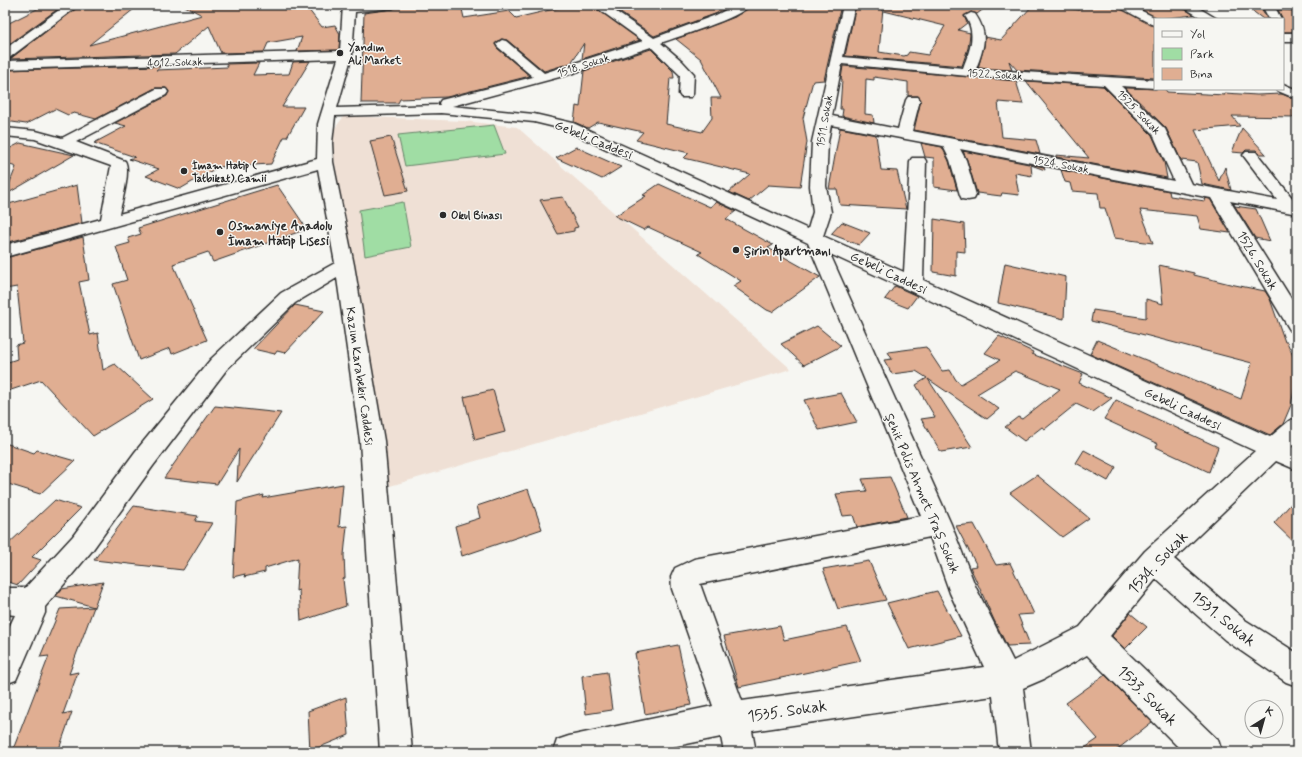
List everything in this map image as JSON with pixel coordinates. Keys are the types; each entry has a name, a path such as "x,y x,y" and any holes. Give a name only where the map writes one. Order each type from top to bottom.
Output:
{"street":[{"path":"5,56 73,5"},
{"path":"349,7 393,5"},
{"path":"598,5 652,42 687,74 686,94"},
{"name":"1518. Sokak","path":"417,109 468,98 542,78 652,42 724,16 744,5"},
{"name":"1511. Sokak","path":"814,237 822,212 818,186 818,163 824,119 836,60 850,5"},
{"path":"1186,5 1209,18"},
{"path":"1268,5 1274,18"},
{"path":"1125,7 1145,6"},
{"name":"Kazım Karabekir Caddesi","path":"349,7 346,55 325,124 326,162 345,265 372,441 396,752"},
{"path":"1125,7 1154,22"},
{"path":"968,72 980,38 978,26 971,16"},
{"path":"1284,37 1297,37"},
{"path":"502,44 542,78"},
{"name":"4012. Sokak","path":"5,66 346,55"},
{"name":"1522. Sokak","path":"836,60 968,72 1154,84"},
{"name":"1525. Sokak","path":"1109,82 1160,132 1185,188"},
{"path":"63,143 161,92"},
{"path":"904,134 913,100"},
{"name":"Gebeli Caddesi","path":"329,112 417,109 490,113 556,122 591,135 1272,450 1297,460"},
{"name":"1524. Sokak","path":"824,119 1294,209"},
{"path":"5,132 36,135 63,143 119,164 119,174 109,222"},
{"path":"948,142 958,160 968,195"},
{"path":"1251,155 1294,209"},
{"path":"913,283 918,161"},
{"path":"5,251 326,162"},
{"name":"1526. Sokak","path":"1218,195 1297,325"},
{"name":"Şehit Polis Ahmet Traş Sokak","path":"814,237 938,524 964,593 1006,679 1015,752"},
{"path":"5,669 31,613 18,602 82,544 144,459 219,364 288,298 345,265"},
{"name":"1534. Sokak","path":"1006,679 1034,668 1090,637 1156,560 1297,427"},
{"path":"740,752 733,718 686,589 685,577 694,572 938,524"},
{"name":"1531. Sokak","path":"1156,560 1235,630 1297,671"},
{"name":"1533. Sokak","path":"1090,637 1206,752"},
{"name":"1535. Sokak","path":"569,752 733,718 1006,679"}],"shaded area":[{"path":"344,116 464,121 517,127 791,369 390,486 330,135"}],"green space":[{"path":"494,125 505,154 405,166 398,135"},
{"path":"403,202 411,247 365,256 359,210"}],"building":[{"path":"45,5 62,6 5,47 5,25"},
{"path":"88,5 139,5 89,45 202,15 183,5 305,5 322,27 335,25 340,34 339,50 297,51 302,37 268,43 264,52 221,53 209,26 175,54 10,59 78,7 84,8"},
{"path":"400,5 443,5 443,7 461,5 464,18 509,11 516,18 571,5 592,5 640,40 582,59 584,43 571,63 544,71 507,40 501,39 495,44 497,48 530,76 447,97 400,99 398,103 361,103 364,13 393,9"},
{"path":"609,5 733,5 715,14 654,36"},
{"path":"751,5 786,5 799,8 804,5 841,5 824,80 813,81 803,118 807,142 800,187 768,185 749,201 729,192 750,174 684,158 689,153 636,140 643,132 598,122 588,128 574,122 576,106 580,107 584,71 651,49 673,71 674,78 670,78 666,124 702,132 712,118 711,98 721,98 701,59 676,39 735,17"},
{"path":"856,5 883,8 879,52 904,56 909,52 928,55 945,26 884,11 884,5 989,5 977,14 971,12 964,16 967,23 958,30 970,33 970,35 968,48 962,66 845,56"},
{"path":"1033,5 1046,5 1079,10 1078,5 1114,5 1154,25 1154,78 1017,70 1009,61 1012,70 978,68 984,47 985,37 1001,40"},
{"path":"1133,5 1179,5 1194,15 1168,18 1157,18"},
{"path":"1250,9 1262,9 1266,18 1262,18"},
{"path":"1278,10 1297,11 1297,32 1284,32 1284,18 1282,18"},
{"path":"310,61 282,107 304,107 287,137 284,137 271,164 218,167 180,189 146,176 159,169 129,159 135,157 94,143 126,126 115,123 167,96 169,91 166,88 155,88 96,119 74,113 68,115 55,109 26,124 5,121 5,70 161,66 156,70 228,67 226,64 259,63 253,75 289,74 293,62"},
{"path":"843,66 1016,81 1023,104 998,102 1002,137 1036,140 1040,154 914,130 921,100 918,96 908,96 908,82 874,77 874,80 866,79 865,114 873,115 874,123 842,116 843,109 840,109"},
{"path":"1026,81 1103,86 1152,135 1164,162 1167,178 1056,157 1056,155 1089,158"},
{"path":"1125,88 1154,89 1154,90 1166,90 1167,92 1225,95 1224,93 1257,95 1282,94 1297,100 1297,117 1232,116 1240,126 1195,130 1219,181 1225,167 1231,190 1202,184 1197,162 1181,160 1166,128"},
{"path":"840,128 876,135 881,170 897,171 906,209 840,205 837,189 829,189"},
{"path":"1242,128 1266,154 1260,154 1256,150 1246,150 1243,153 1232,152"},
{"path":"391,137 408,191 385,195 370,141"},
{"path":"20,143 74,155 5,195 16,167 5,163 5,151"},
{"path":"921,143 942,147 949,161 957,190 934,187 934,158 925,157"},
{"path":"576,147 621,167 602,179 556,158"},
{"path":"963,151 1044,167 1045,170 1031,165 1032,176 1015,173 1019,195 1002,193 1001,196 977,193"},
{"path":"1061,170 1169,191 1170,196 1205,201 1204,198 1210,199 1230,233 1201,229 1197,216 1140,210 1153,243 1114,238 1105,208 1100,208 1098,193 1072,191 1070,183 1065,182"},
{"path":"659,184 710,207 716,202 736,211 726,219 773,245 768,248 820,277 772,312 767,310 733,286 741,281 698,254 702,252 648,227 644,230 615,216 646,196 643,195"},
{"path":"77,185 82,223 5,243 5,205"},
{"name":"Osmaniye Anadolu İmam Hatip Lisesi","path":"277,185 307,229 213,262 208,252 173,264 207,340 172,354 170,348 139,360 113,284 127,280 116,247 130,243 128,238 141,234 138,228"},
{"path":"563,197 578,227 574,228 574,231 558,234 540,200"},
{"path":"1233,203 1235,206 1256,209 1270,241 1255,238"},
{"path":"934,219 964,224 965,252 956,251 956,276 933,272"},
{"path":"842,222 870,233 859,245 831,234"},
{"path":"83,237 89,280 79,282 90,335 98,333 103,370 115,364 153,399 93,436 41,380 5,392 5,363 17,359 16,345 23,343 17,287 5,289 5,258"},
{"path":"1005,263 1066,277 1064,319 998,303"},
{"path":"1159,265 1194,273 1194,275 1230,284 1265,291 1270,299 1285,342 1287,342 1297,365 1297,376 1291,405 1283,424 1270,435 1090,354 1097,340 1241,399 1252,363 1091,321 1093,310 1146,318 1146,299 1163,304"},
{"path":"895,286 917,296 908,308 885,299"},
{"path":"295,305 324,311 285,353 277,351 275,354 253,349"},
{"path":"817,326 841,346 804,365 781,344"},
{"path":"999,336 1033,352 1032,354 1083,374 1079,383 1112,398 1093,412 1076,404 1045,429 1042,427 1024,441 1005,427 1018,417 1022,419 1060,389 1015,371 977,394 999,409 987,419 928,379 972,447 941,452 921,419 935,417 916,385 927,378 916,371 892,374 884,360 892,359 888,352 926,347 942,371 950,370 956,380 961,384 1000,360 985,353"},
{"path":"493,390 505,432 475,440 464,397"},
{"path":"841,393 857,422 819,430 804,400"},
{"path":"1116,400 1218,447 1209,472 1156,447 1158,444 1104,419"},
{"path":"215,406 281,413 237,482 239,449 217,484 164,478"},
{"path":"5,443 34,453 37,450 75,461 40,494 5,483"},
{"path":"1084,450 1116,467 1108,481 1076,463"},
{"path":"1037,475 1089,518 1062,537 1010,493"},
{"path":"890,477 907,517 857,527 853,515 843,516 836,494 867,491 862,479"},
{"path":"343,484 339,527 347,526 344,555 345,578 343,579 346,606 301,621 299,590 296,591 298,558 265,568 265,572 244,577 245,574 233,577 237,502 264,495 263,498"},
{"path":"528,489 542,529 462,556 455,526 480,518 477,506"},
{"path":"1297,497 1297,545 1274,523"},
{"path":"55,500 81,508 32,557 41,560 18,585 5,581 5,547"},
{"path":"134,506 198,516 195,521 212,523 183,570 94,560"},
{"path":"974,524 996,565 1010,563 1034,614 1018,615 1030,645 1007,646 994,620 970,567 977,566 956,526"},
{"path":"869,561 886,600 838,609 823,569"},
{"path":"103,582 94,607 56,596 62,589"},
{"path":"937,591 961,636 909,649 887,603"},
{"path":"94,607 69,674 78,672 63,714 72,712 58,752 12,752 49,656 40,657 60,609"},
{"path":"1130,613 1147,627 1125,649 1112,636"},
{"path":"780,626 784,640 847,627 861,661 739,687 724,636"},
{"path":"678,645 691,705 645,714 635,653"},
{"path":"607,672 612,710 586,714 582,676"},
{"path":"1105,675 1152,722 1114,752 1079,752 1098,739 1066,703"},
{"path":"346,697 349,735 310,751 308,711"}],"place":[{"name":"Yandım Ali Market","path":"340,53"},
{"name":"İmam Hatip ( Tatbikat) Camii","path":"184,171"},
{"name":"Okul Binası","path":"443,215"},
{"name":"Osmaniye Anadolu İmam Hatip Lisesi","path":"220,232"},
{"name":"Şirin Apartmanı","path":"736,250"}]}
